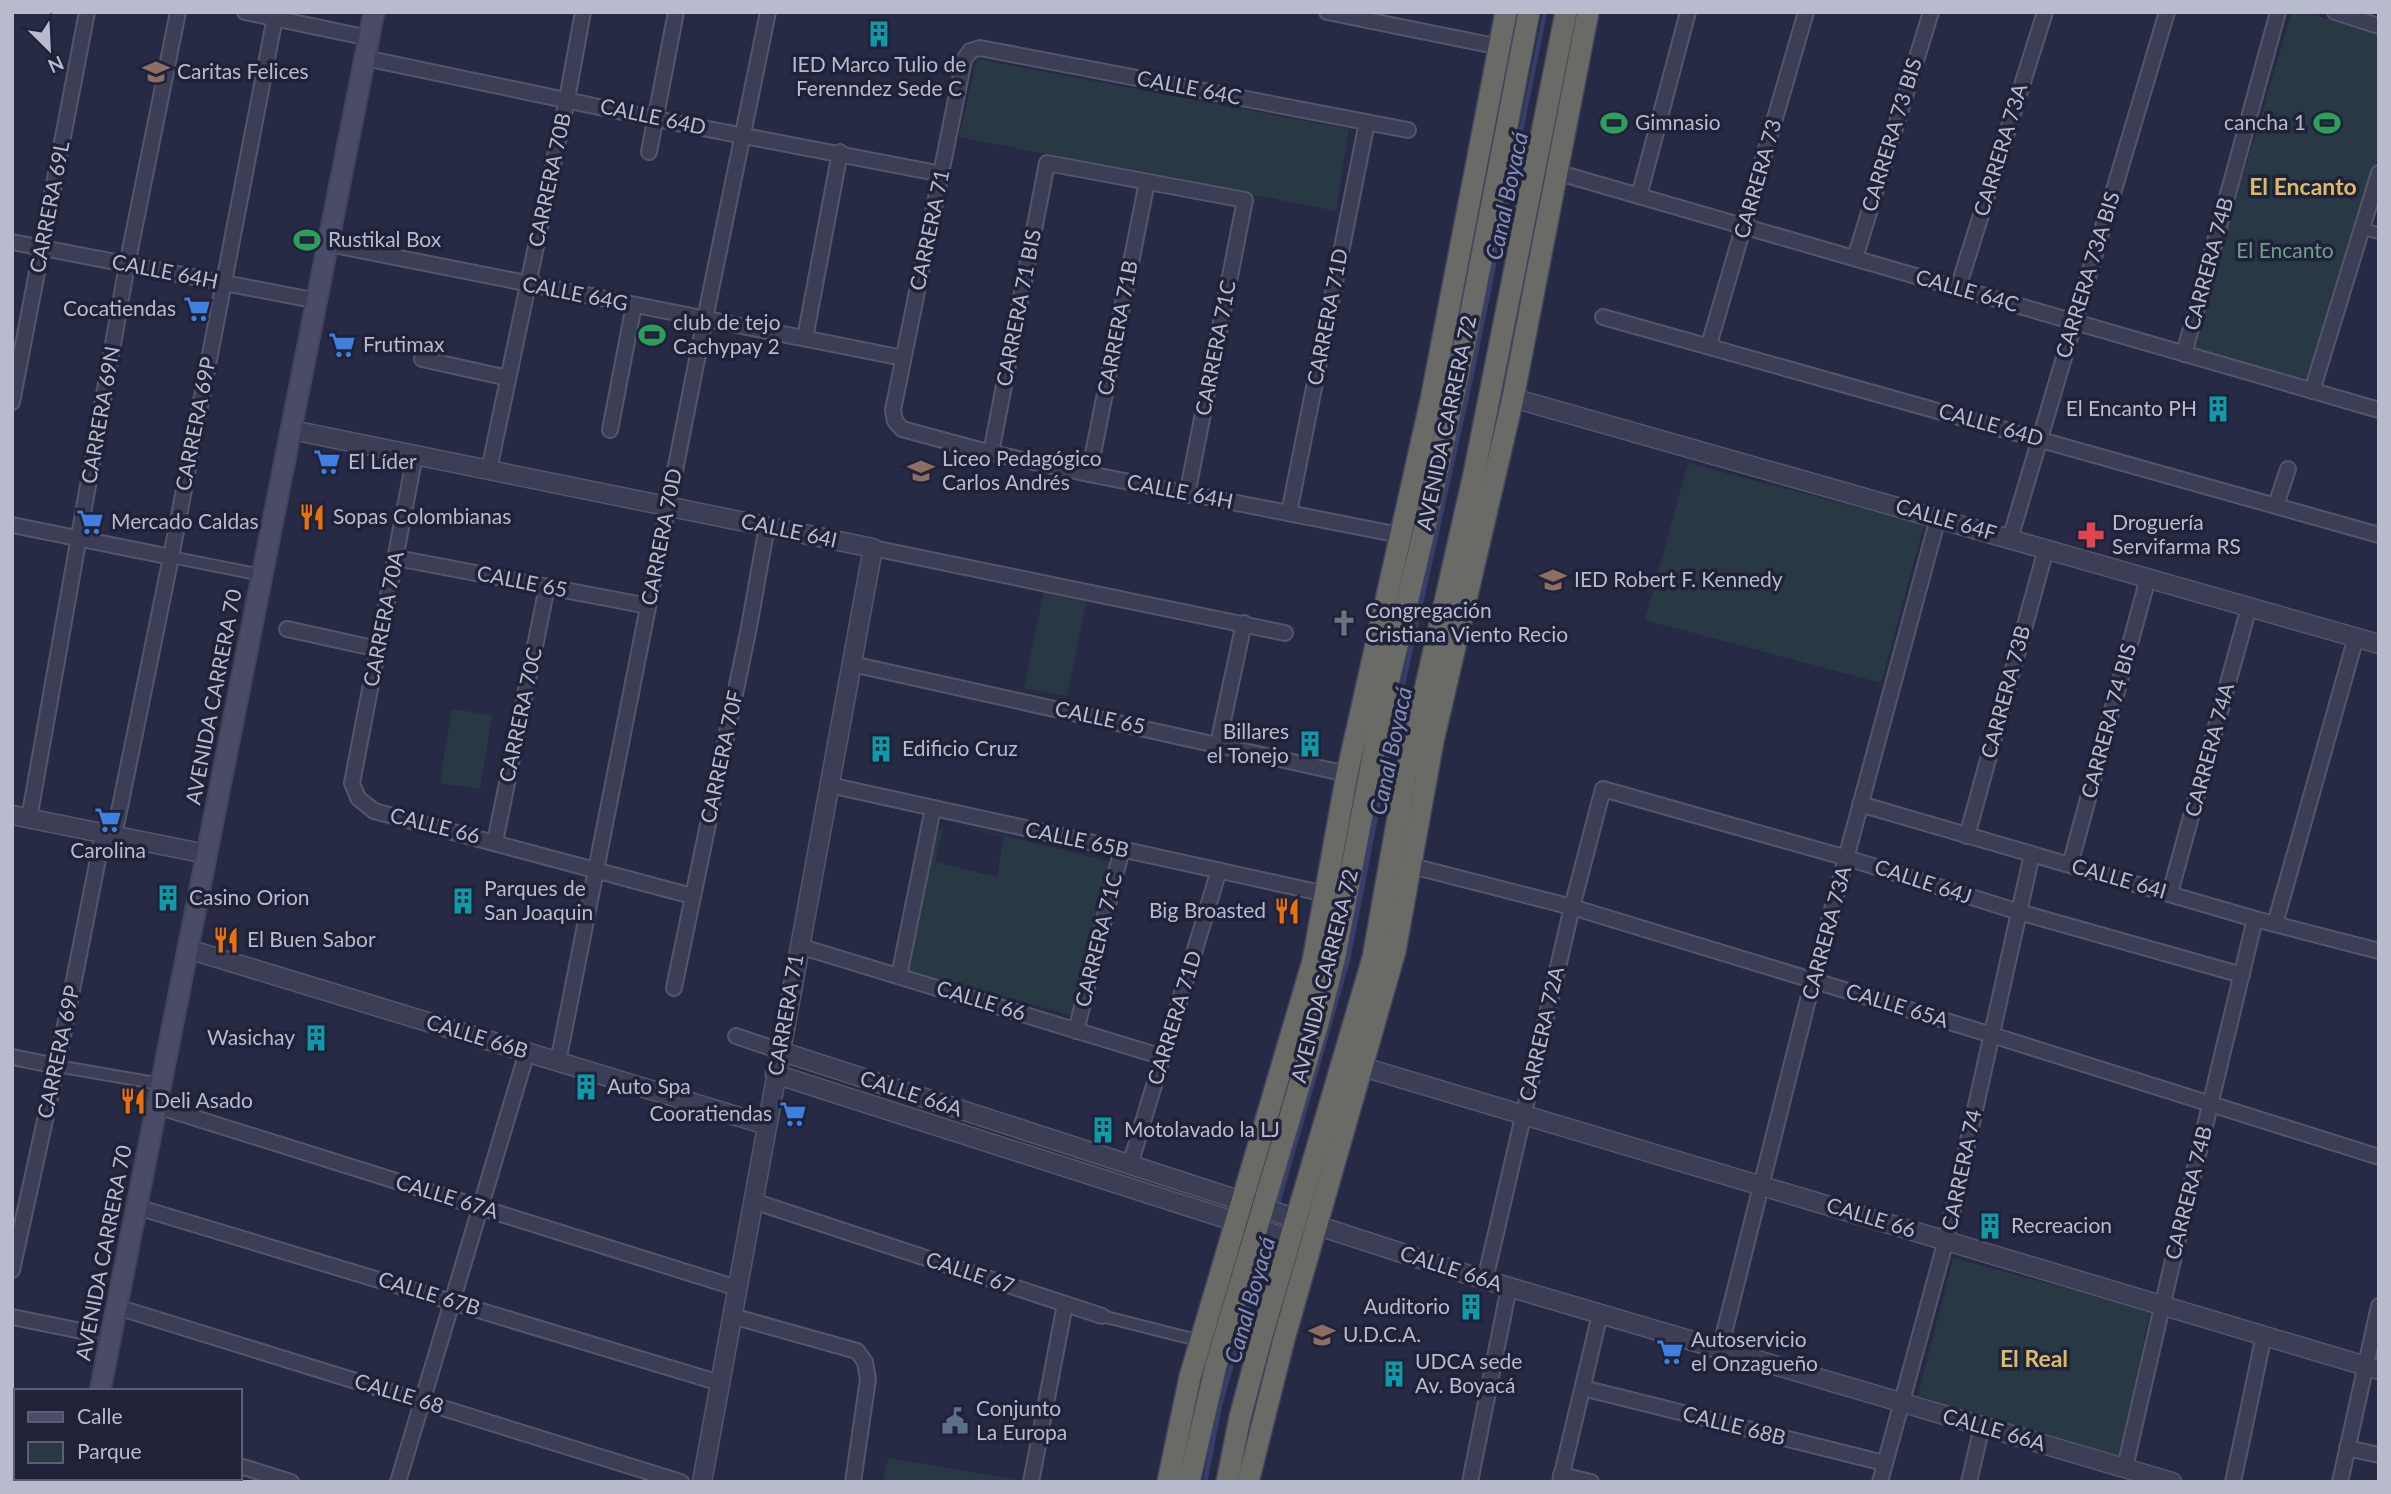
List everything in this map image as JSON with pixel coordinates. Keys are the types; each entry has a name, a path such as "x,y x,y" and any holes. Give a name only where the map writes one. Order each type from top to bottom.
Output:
{"highway":[{"name":"AVENIDA CARRERA 72","path":"1248,1482 1262,1424 1276,1224 1300,1009 1326,894 1347,774 1369,671 1431,400 1507,12"},
{"name":"AVENIDA CARRERA 72","path":"1227,1482 1276,1224 1318,1023 1335,956 1368,776 1472,307 1529,12"},
{"name":"AVENIDA CARRERA 72","path":"1189,1482 1205,1402 1276,1224 1373,958 1421,700 1474,474 1566,12"},
{"name":"AVENIDA CARRERA 72","path":"1168,1482 1190,1377 1363,1067 1395,951 1433,741 1513,398 1588,12"},
{"path":"1559,45 1573,87"},
{"path":"1456,272 1472,307"},
{"path":"1439,621 1469,594"},
{"path":"1369,671 1398,642"},
{"path":"1421,700 1433,741"}],"main road":[{"name":"AVENIDA CARRERA 70","path":"100,1389 374,12"}],"street":[{"name":"CARRERA 69L","path":"12,402 87,12"},
{"name":"CARRERA 69N","path":"21,817 79,539 127,265 178,12"},
{"path":"245,12 275,15 369,38"},
{"name":"CARRERA 70B","path":"489,470 583,12"},
{"path":"649,152 676,12"},
{"name":"CARRERA 70D","path":"558,1062 768,12"},
{"path":"1639,196 1688,12"},
{"name":"CARRERA 73","path":"1709,345 1806,12"},
{"name":"CARRERA 73 BIS","path":"1855,258 1931,12"},
{"name":"CARRERA 73A","path":"1958,288 2045,12"},
{"name":"CARRERA 73A BIS","path":"2010,539 2167,12"},
{"name":"CARRERA 74B","path":"2184,354 2278,12"},
{"path":"2335,12 2379,26"},
{"path":"1332,13 1500,47"},
{"name":"CARRERA 69P","path":"12,1270 171,557 275,15"},
{"name":"CALLE 64C","path":"971,51 980,48 1408,130"},
{"name":"CARRERA 71","path":"893,410 964,60 971,51"},
{"name":"CALLE 64D","path":"365,58 656,119 840,152 942,174"},
{"name":"CARRERA 71D","path":"1289,513 1367,122"},
{"path":"805,338 840,152"},
{"name":"CARRERA 71 BIS","path":"991,453 1047,163 1147,182"},
{"name":"CALLE 64C","path":"1556,172 2379,410"},
{"path":"2312,391 2379,173"},
{"name":"CARRERA 71C","path":"1147,182 1245,200 1187,495"},
{"name":"CARRERA 71B","path":"1089,474 1147,182"},
{"path":"2362,229 2379,233"},
{"name":"CALLE 64H","path":"12,242 318,301"},
{"name":"CALLE 64G","path":"329,244 903,358"},
{"path":"610,430 634,305"},
{"name":"CALLE 64D","path":"1603,317 2379,534"},
{"path":"422,359 508,378"},
{"name":"CALLE 64F","path":"1513,398 2379,644"},
{"name":"CALLE 64H","path":"893,410 895,421 902,429 991,453 1187,495 1400,535"},
{"name":"CALLE 64I","path":"292,430 1285,633"},
{"name":"CARRERA 70A","path":"352,783 415,454"},
{"path":"2276,505 2288,469"},
{"name":"CARRERA 73A","path":"1720,1349 1813,980 1938,519"},
{"path":"12,525 262,575"},
{"name":"CARRERA 70F","path":"674,988 749,627 767,526"},
{"name":"CARRERA 71","path":"702,1482 873,548"},
{"name":"CARRERA 73B","path":"1967,836 2046,549"},
{"name":"CALLE 65","path":"397,558 648,606"},
{"name":"CARRERA 74 BIS","path":"2070,865 2148,578"},
{"name":"CARRERA 70C","path":"495,842 547,587"},
{"name":"CARRERA 74A","path":"2170,894 2249,607"},
{"path":"1218,744 1244,623"},
{"path":"287,629 379,649"},
{"path":"2275,924 2356,637"},
{"name":"CALLE 65","path":"852,664 1347,774"},
{"name":"CALLE 66","path":"352,783 358,798 374,811 692,896"},
{"name":"CALLE 65B","path":"829,785 1326,894"},
{"name":"CALLE 64J","path":"1603,789 2242,975"},
{"name":"CARRERA 72A","path":"1485,1280 1572,907 1603,789"},
{"name":"CALLE 64I","path":"1860,804 2255,919 2379,951"},
{"path":"899,976 933,808"},
{"path":"21,817 206,854"},
{"name":"CARRERA 71C","path":"1076,1031 1122,849"},
{"name":"CARRERA 74","path":"1880,1482 1946,1240 2032,854"},
{"name":"CALLE 65A","path":"1412,866 1572,907 2379,1157"},
{"name":"CARRERA 71D","path":"1130,1165 1219,870"},
{"name":"CARRERA 74B","path":"2125,1468 2161,1305 2255,919"},
{"name":"CALLE 66","path":"799,946 1163,1057"},
{"name":"CALLE 66B","path":"188,949 766,1125"},
{"name":"CALLE 66A","path":"736,1036 1130,1165 1276,1224"},
{"path":"398,1482 527,1052"},
{"path":"12,1057 161,1084"},
{"name":"CALLE 66","path":"1363,1067 2372,1367"},
{"name":"CALLE 66A","path":"775,1074 1276,1224 1485,1280 2172,1482"},
{"name":"CALLE 67A","path":"157,1106 737,1288"},
{"name":"CALLE 67","path":"753,1201 1102,1316 1189,1338"},
{"name":"CALLE 67B","path":"137,1207 720,1383"},
{"path":"1470,1482 1509,1287"},
{"path":"1031,1482 1065,1304"},
{"path":"2340,1482 2347,1448 2372,1367 2379,1306"},
{"name":"CALLE 68","path":"117,1307 681,1482"},
{"path":"1591,1482 1561,1478 1600,1314"},
{"path":"732,1316 857,1351 866,1362 868,1379 853,1482"},
{"path":"12,1317 111,1337"},
{"path":"2232,1482 2264,1335"},
{"name":"CALLE 68B","path":"1583,1388 1884,1463"},
{"path":"1969,1482 1982,1426"},
{"path":"2347,1448 2379,1455"},
{"path":"242,1467 291,1482"}],"green space":[{"name":"El Encanto","path":"2292,12 2303,12 2379,34 2379,152 2309,384 2191,350"},
{"path":"977,59 1349,129 1336,211 959,137"},
{"path":"1688,463 1924,525 1881,683 1645,620"},
{"path":"1044,591 1087,599 1067,696 1024,688"},
{"path":"452,709 492,715 480,789 440,783"},
{"path":"937,819 1123,865 1081,1018 904,969 931,828 943,829 935,862 997,877 1004,837"},
{"path":"1953,1258 2150,1311 2119,1458 1918,1396"},
{"path":"888,1458 1022,1481 883,1482"}],"waterway":[{"name":"Canal Boyacá","path":"1277,1207 1348,960 1390,743 1473,369 1545,12"},
{"name":"Canal Boyacá","path":"1205,1482 1220,1405 1269,1236"}],"place":[{"name":"IED Marco Tulio de Ferenndez Sede C","path":"879,34"},
{"name":"Caritas Felices","path":"156,72"},
{"name":"Gimnasio","path":"1614,123"},
{"name":"cancha 1","path":"2327,123"},
{"name":"Rustikal Box","path":"307,240"},
{"name":"Cocatiendas","path":"197,309"},
{"name":"club de tejo Cachypay 2","path":"652,335"},
{"name":"Frutimax","path":"342,345"},
{"name":"El Encanto PH","path":"2218,409"},
{"name":"El Líder","path":"327,462"},
{"name":"Liceo Pedagógico Carlos Andrés","path":"921,471"},
{"name":"Sopas Colombianas","path":"312,517"},
{"name":"Mercado Caldas","path":"90,522"},
{"name":"Droguería Servifarma RS","path":"2091,535"},
{"name":"IED Robert F. Kennedy","path":"1553,580"},
{"name":"Congregación Cristiana Viento Recio","path":"1344,623"},
{"name":"Billares el Tonejo","path":"1310,744"},
{"name":"Edificio Cruz","path":"881,749"},
{"name":"Carolina","path":"108,820"},
{"name":"Casino Orion","path":"168,898"},
{"name":"Parques de San Joaquin","path":"463,901"},
{"name":"Big Broasted","path":"1287,911"},
{"name":"El Buen Sabor","path":"226,940"},
{"name":"Wasichay","path":"316,1038"},
{"name":"Auto Spa","path":"586,1087"},
{"name":"Deli Asado","path":"133,1101"},
{"name":"Cooratiendas","path":"793,1114"},
{"name":"Motolavado la LJ","path":"1103,1130"},
{"name":"Recreacion","path":"1990,1226"},
{"name":"Auditorio","path":"1471,1307"},
{"name":"U.D.C.A.","path":"1322,1335"},
{"name":"Autoservicio el Onzagueño","path":"1670,1352"},
{"name":"UDCA sede Av. Boyacá","path":"1394,1374"},
{"name":"Conjunto La Europa","path":"955,1421"}],"district":[{"name":"El Encanto","path":"2303,187"},
{"name":"El Real","path":"2034,1359"}]}
